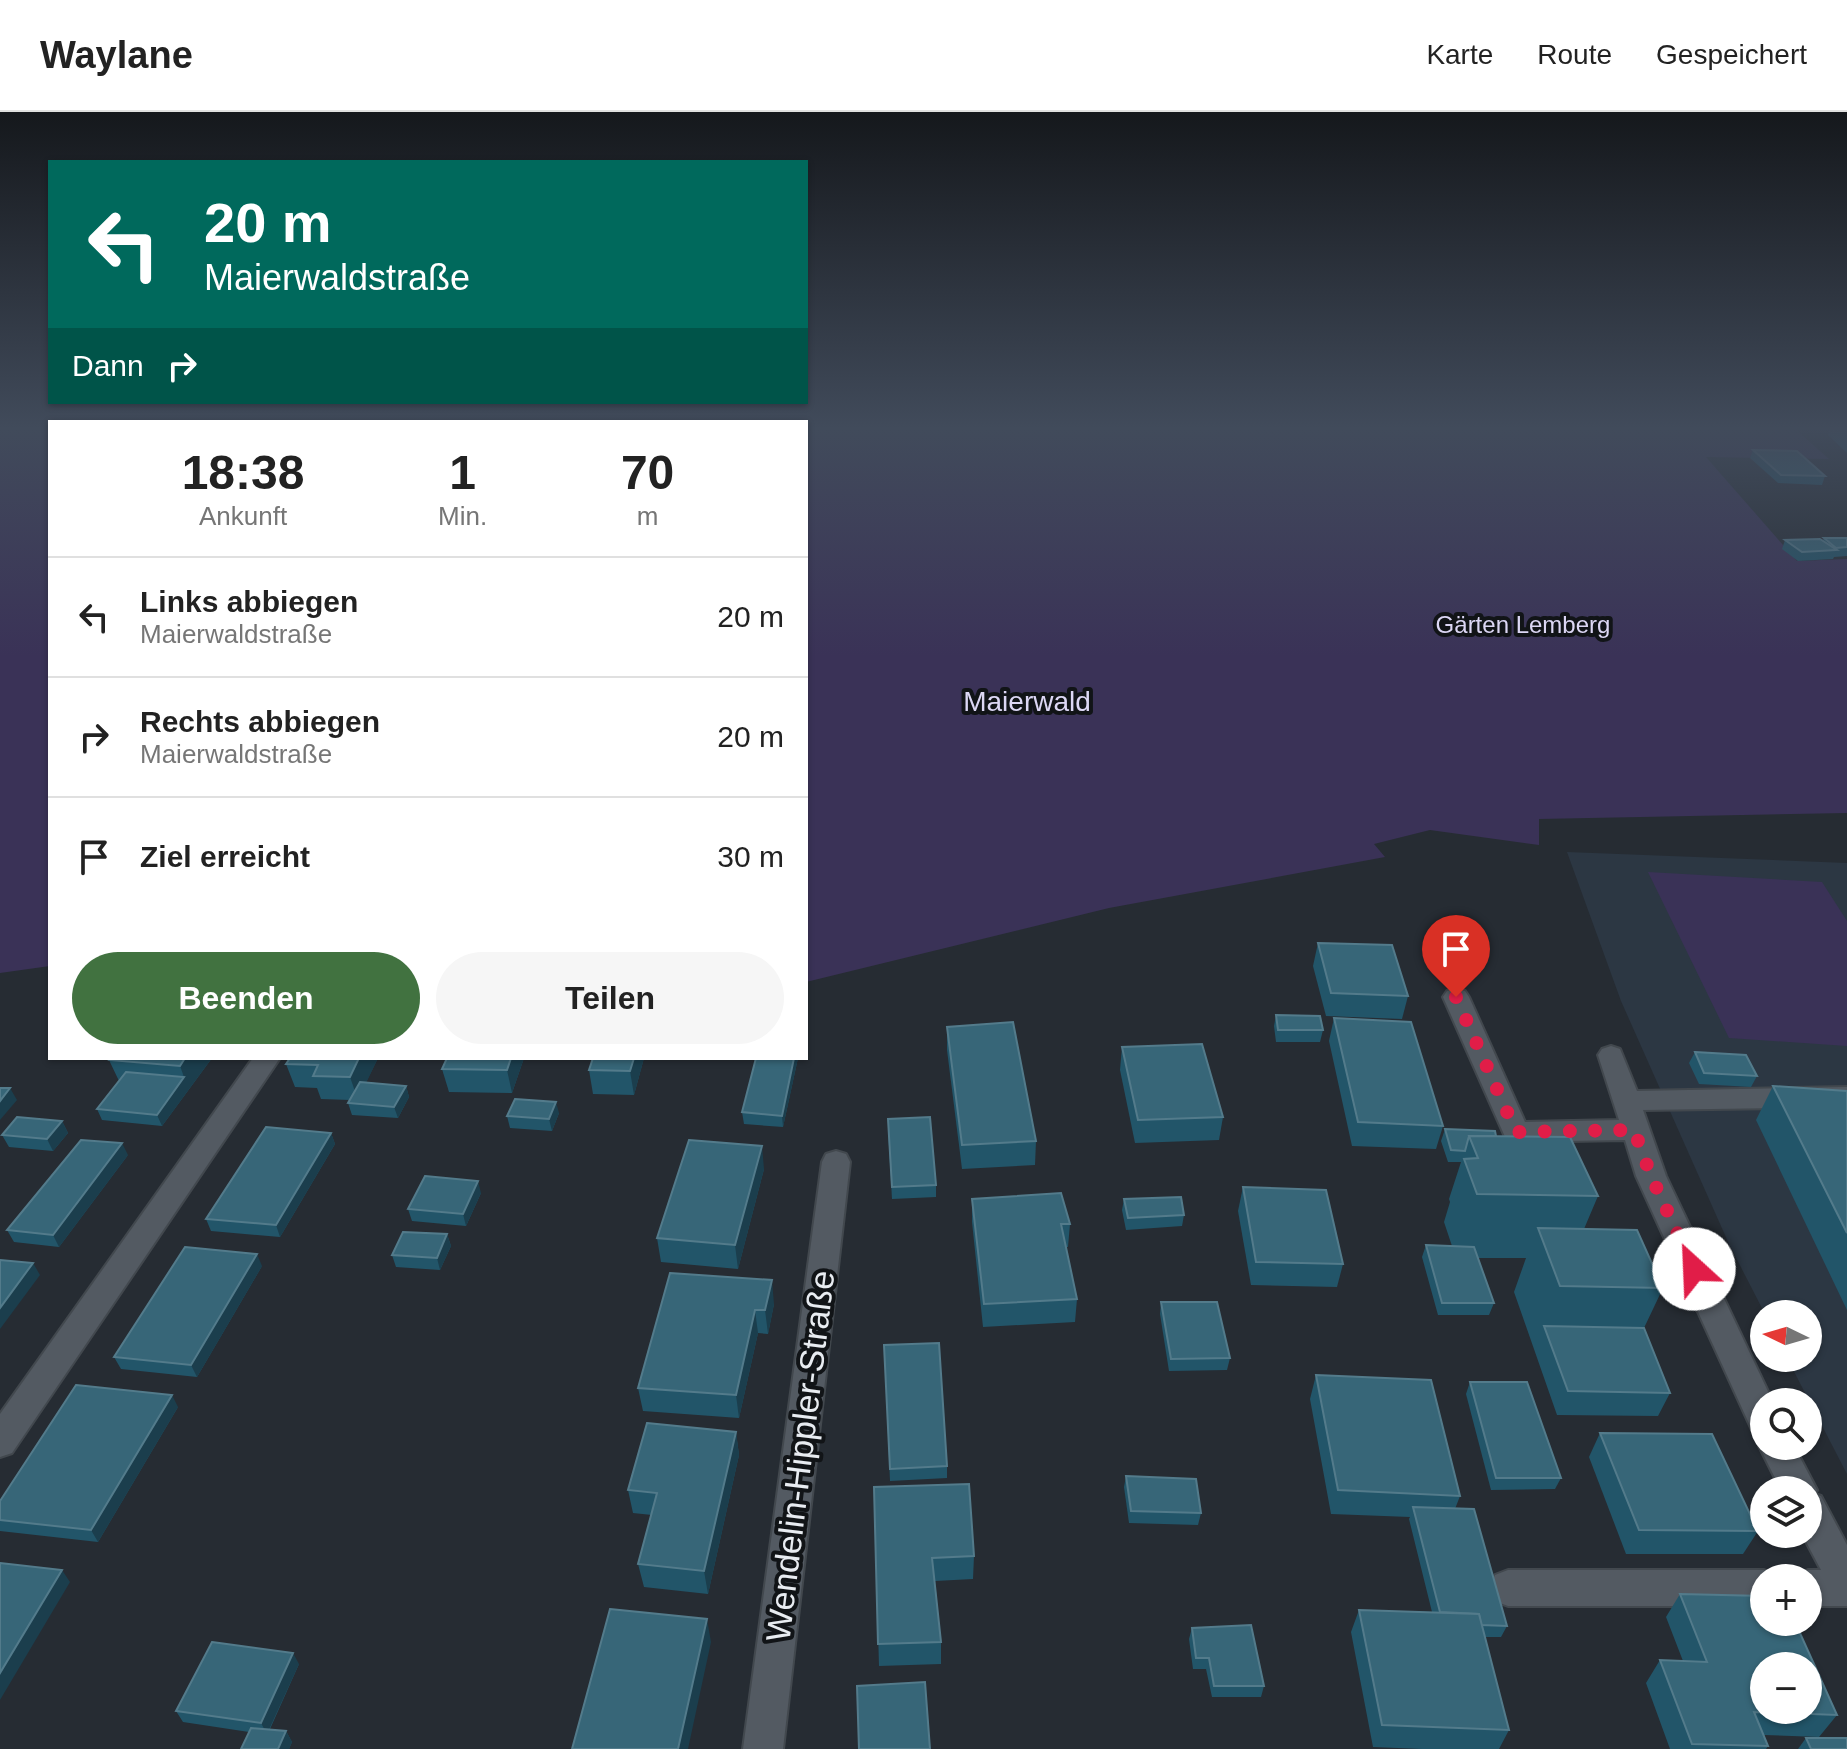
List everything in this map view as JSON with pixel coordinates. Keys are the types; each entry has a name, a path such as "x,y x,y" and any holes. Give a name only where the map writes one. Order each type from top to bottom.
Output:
{"street":[{"path":"1456,997 1516,1132 1629,1115 1847,1097"},
{"path":"1611,1055 1651,1176 1750,1389"},
{"path":"0,1442 266,1060"},
{"name":"Wendelin-Hippler-Straße","path":"763,1749 836,1162"},
{"path":"1822,1536 1847,1585 1822,1587"},
{"path":"1508,1588 1750,1588"}],"shaded area":[{"path":"1567,852 1847,863 1847,1474 1822,1426 1822,1388 1803,1388 1794,1372 1822,1372 1822,1300 1758,1300 1729,1244 1621,1001"}],"green space":[{"path":"0,504 48,504 48,966 0,973"},
{"path":"808,504 1747,504 1797,561 1847,559 1847,813 1539,819 1539,845 1430,830 1374,844 1385,857 1109,908 808,982"},
{"path":"1648,872 1822,882 1847,921 1847,1046 1729,1038"}],"building":[{"path":"1824,538 1847,538 1847,547 1836,548"},
{"path":"1820,539 1837,550 1802,552 1785,540"},
{"path":"1318,943 1392,945 1408,996 1331,993"},
{"path":"1276,1015 1320,1016 1323,1030 1278,1030"},
{"path":"1334,1018 1411,1022 1443,1126 1358,1122"},
{"path":"1013,1022 1036,1141 962,1145 947,1027"},
{"path":"1202,1044 1223,1117 1138,1120 1122,1047"},
{"path":"1695,1052 1746,1055 1757,1076 1704,1073"},
{"path":"109,1060 184,1060 180,1066"},
{"path":"289,1060 358,1060 350,1077 313,1076 318,1065 286,1064"},
{"path":"446,1060 510,1060 507,1070 442,1069"},
{"path":"592,1060 633,1060 630,1071 589,1070"},
{"path":"755,1060 794,1060 782,1116 742,1112"},
{"path":"126,1072 184,1077 157,1115 97,1109"},
{"path":"360,1082 406,1086 394,1107 348,1103"},
{"path":"1773,1086 1847,1091 1847,1233"},
{"path":"0,1088 10,1088 0,1101"},
{"path":"515,1099 556,1102 549,1119 507,1116"},
{"path":"17,1117 62,1121 47,1139 2,1135"},
{"path":"930,1117 936,1185 892,1187 888,1119"},
{"path":"266,1127 331,1133 276,1225 206,1219"},
{"path":"1445,1129 1495,1131 1496,1136 1469,1136 1465,1151 1451,1150"},
{"path":"1469,1136 1570,1137 1598,1196 1477,1194 1464,1159 1478,1158"},
{"path":"81,1140 122,1143 53,1235 7,1230"},
{"path":"689,1140 762,1146 735,1245 657,1238"},
{"path":"425,1176 478,1181 463,1214 408,1209"},
{"path":"1243,1187 1326,1190 1343,1264 1256,1262"},
{"path":"1061,1193 1070,1224 1061,1224 1077,1299 984,1304 972,1199"},
{"path":"1181,1197 1184,1215 1128,1218 1124,1199"},
{"path":"1538,1228 1637,1230 1663,1288 1560,1286"},
{"path":"403,1232 447,1234 437,1258 392,1255"},
{"path":"1426,1245 1474,1247 1494,1303 1442,1303"},
{"path":"185,1247 257,1254 191,1365 114,1357"},
{"path":"0,1260 33,1263 0,1308"},
{"path":"670,1273 772,1280 765,1310 755,1310 736,1395 638,1388"},
{"path":"1161,1302 1217,1302 1230,1358 1171,1359"},
{"path":"1544,1326 1644,1328 1670,1393 1568,1391"},
{"path":"939,1343 947,1466 890,1469 884,1345"},
{"path":"1316,1375 1431,1380 1460,1496 1338,1490"},
{"path":"1470,1382 1527,1382 1561,1478 1496,1478"},
{"path":"76,1385 172,1395 91,1530 0,1520 0,1501"},
{"path":"647,1423 736,1432 704,1571 638,1564 657,1493 628,1490"},
{"path":"1600,1433 1712,1434 1750,1514 1750,1531 1639,1530"},
{"path":"1126,1476 1196,1479 1201,1513 1131,1511"},
{"path":"969,1484 974,1556 932,1558 941,1642 878,1644 874,1487"},
{"path":"1413,1507 1474,1509 1507,1626 1481,1625 1479,1614 1440,1612"},
{"path":"0,1563 62,1570 0,1673"},
{"path":"1680,1594 1750,1596 1750,1636 1801,1636 1809,1652 1750,1652 1750,1724 1759,1724 1768,1746 1692,1744 1660,1660 1707,1662"},
{"path":"610,1609 707,1619 678,1749 572,1749"},
{"path":"1359,1610 1479,1614 1509,1730 1382,1725"},
{"path":"1251,1625 1264,1686 1214,1686 1209,1658 1196,1658 1192,1628"},
{"path":"212,1642 293,1653 261,1723 176,1711"},
{"path":"925,1682 930,1749 859,1749 857,1686"},
{"path":"1822,1682 1837,1715 1822,1714"},
{"path":"251,1728 286,1731 278,1749 241,1749"},
{"path":"1806,1738 1847,1738 1847,1749 1811,1749"}],"route":[{"path":"1456,997 1516,1132 1634,1130 1651,1176 1694,1269"}],"park label":[{"name":"Gärten Lemberg","path":"1523,624"},
{"name":"Maierwald","path":"1027,701"}]}
